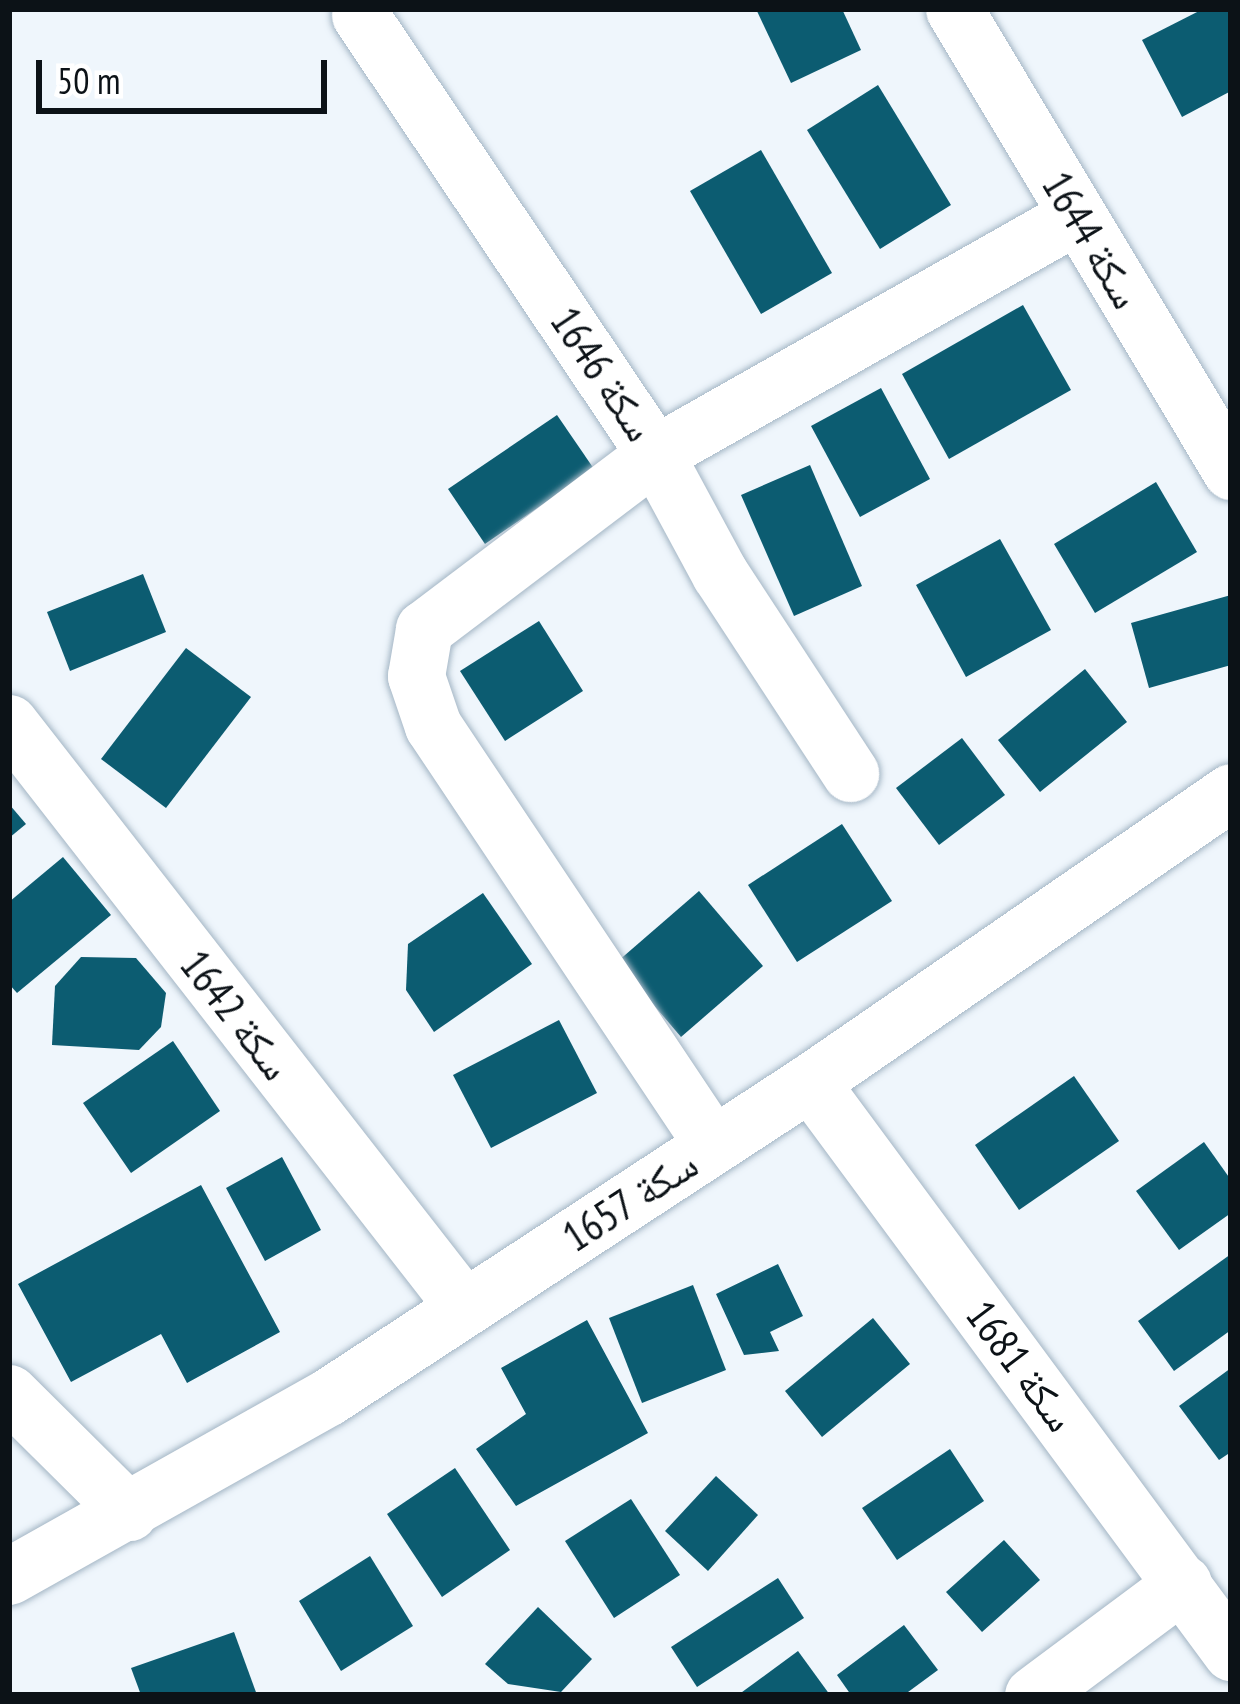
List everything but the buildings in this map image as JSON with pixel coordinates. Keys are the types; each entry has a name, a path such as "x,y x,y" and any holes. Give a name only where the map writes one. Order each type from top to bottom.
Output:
{"street":[{"name":"سكة 1644","path":"954,9 1231,471"},
{"name":"سكة 1646","path":"370,11 656,454 1076,216"},
{"path":"713,1145 433,726 416,676 424,629 656,454 720,574 850,773"},
{"name":"سكة 1642","path":"9,723 464,1307"},
{"name":"سكة 1657","path":"9,1576 129,1512 464,1307 810,1082 1231,792"},
{"name":"سكة 1681","path":"810,1082 1231,1652"},
{"path":"9,1393 129,1512"},
{"path":"1033,1695 1183,1583"}]}
